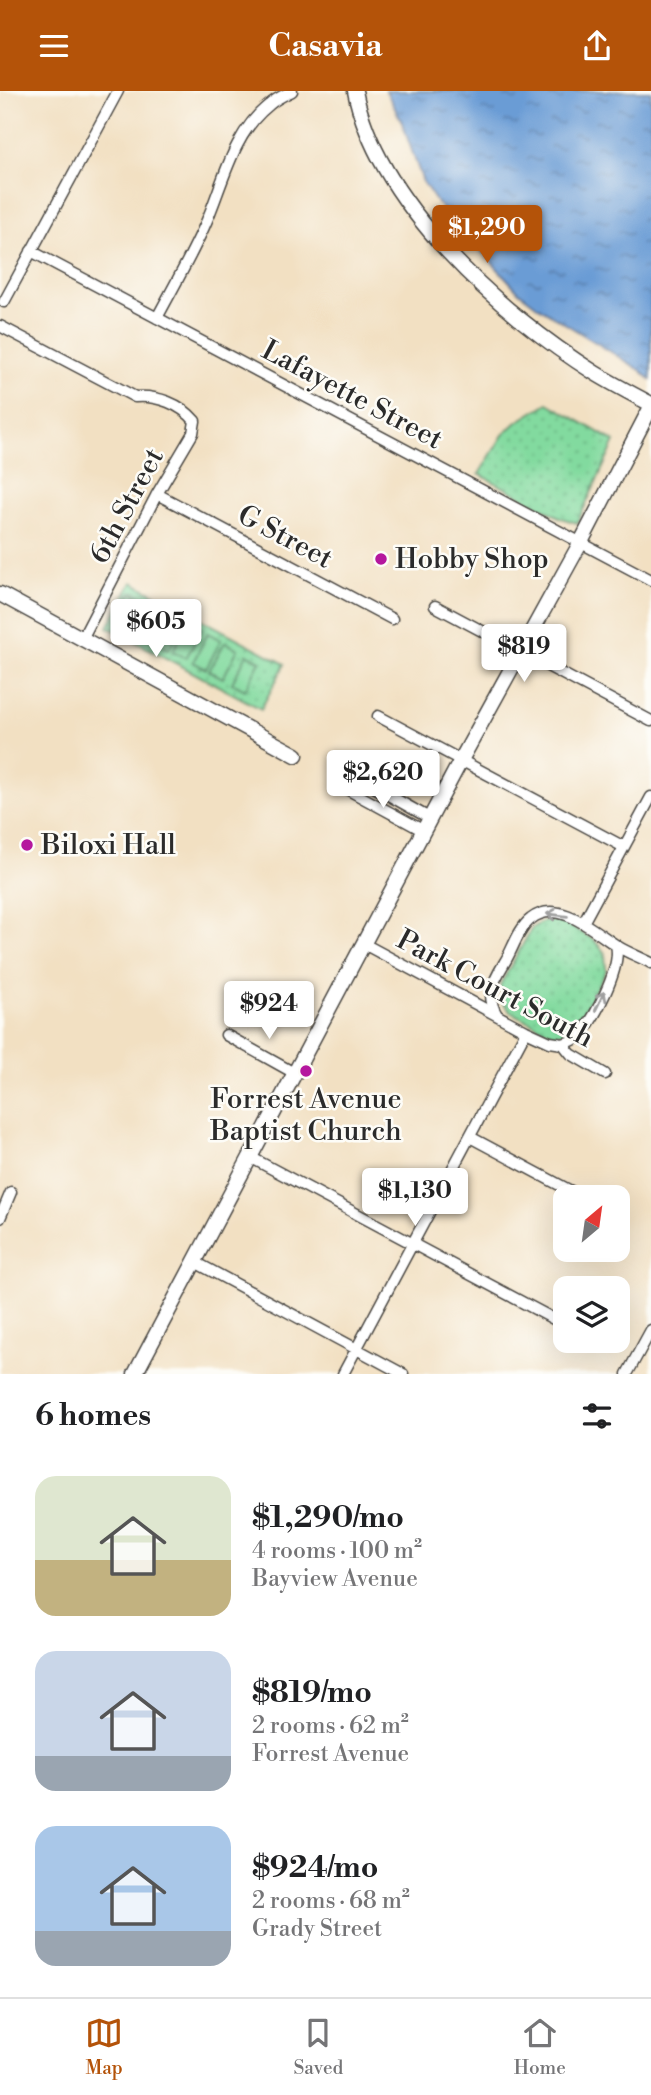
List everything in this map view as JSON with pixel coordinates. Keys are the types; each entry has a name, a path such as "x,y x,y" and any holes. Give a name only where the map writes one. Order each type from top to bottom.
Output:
{"street":[{"path":"4,302 118,91"},
{"path":"157,318 204,228 230,159 242,137 255,118 270,104 292,91"},
{"path":"141,1372 250,1157 461,760 581,542 651,406 596,373 534,329 482,286 436,237 398,189 372,146 355,91"},
{"name":"Lafayette Street","path":"31,251 651,580"},
{"name":"6th Street","path":"0,326 135,397 157,397 189,414 195,421 192,433 157,494 82,639"},
{"name":"G Street","path":"157,494 392,619"},
{"path":"0,594 296,755"},
{"path":"435,606 651,721"},
{"path":"378,716 624,847"},
{"path":"351,774 428,825"},
{"path":"345,788 428,825"},
{"path":"583,923 651,797"},
{"path":"639,818 651,825"},
{"path":"496,1015 491,1002 491,988 530,919 540,914 553,912 583,923 616,945 651,963"},
{"name":"Park Court South","path":"364,944 526,1031 550,1042 563,1044 570,1054 604,1074"},
{"path":"563,1044 579,1035 596,1009 617,966 616,945"},
{"path":"343,1374 526,1031"},
{"path":"226,1035 296,1074"},
{"path":"470,1137 560,1185"},
{"path":"250,1157 553,1319"},
{"path":"0,1218 2,1205 11,1192"},
{"path":"195,1262 403,1374"},
{"path":"627,1374 651,1330"}],"green space":[{"path":"548,403 615,442 577,523 561,518 479,474 503,435 517,422"},
{"path":"132,582 285,664 261,709 108,627"},
{"path":"132,592 145,599 130,628 117,621"},
{"path":"149,601 162,608 147,637 133,630"},
{"path":"172,613 185,620 169,649 156,642"},
{"path":"188,622 202,629 186,658 173,651"},
{"path":"208,633 221,640 206,669 193,662"},
{"path":"225,642 238,649 223,678 209,671"},
{"path":"247,654 260,661 245,690 232,683"},
{"path":"544,921 561,921 594,940 605,953 606,971 578,1021 566,1032 554,1034 512,1013 503,1003 500,985 532,928"}],"water":[{"path":"386,91 651,91 651,380 640,370 519,292 437,203 423,182 401,120"}],"place":[{"name":"Hobby Shop","path":"381,559"},
{"name":"Biloxi Hall","path":"27,845"},
{"name":"Forrest Avenue Baptist Church","path":"306,1071"}]}
